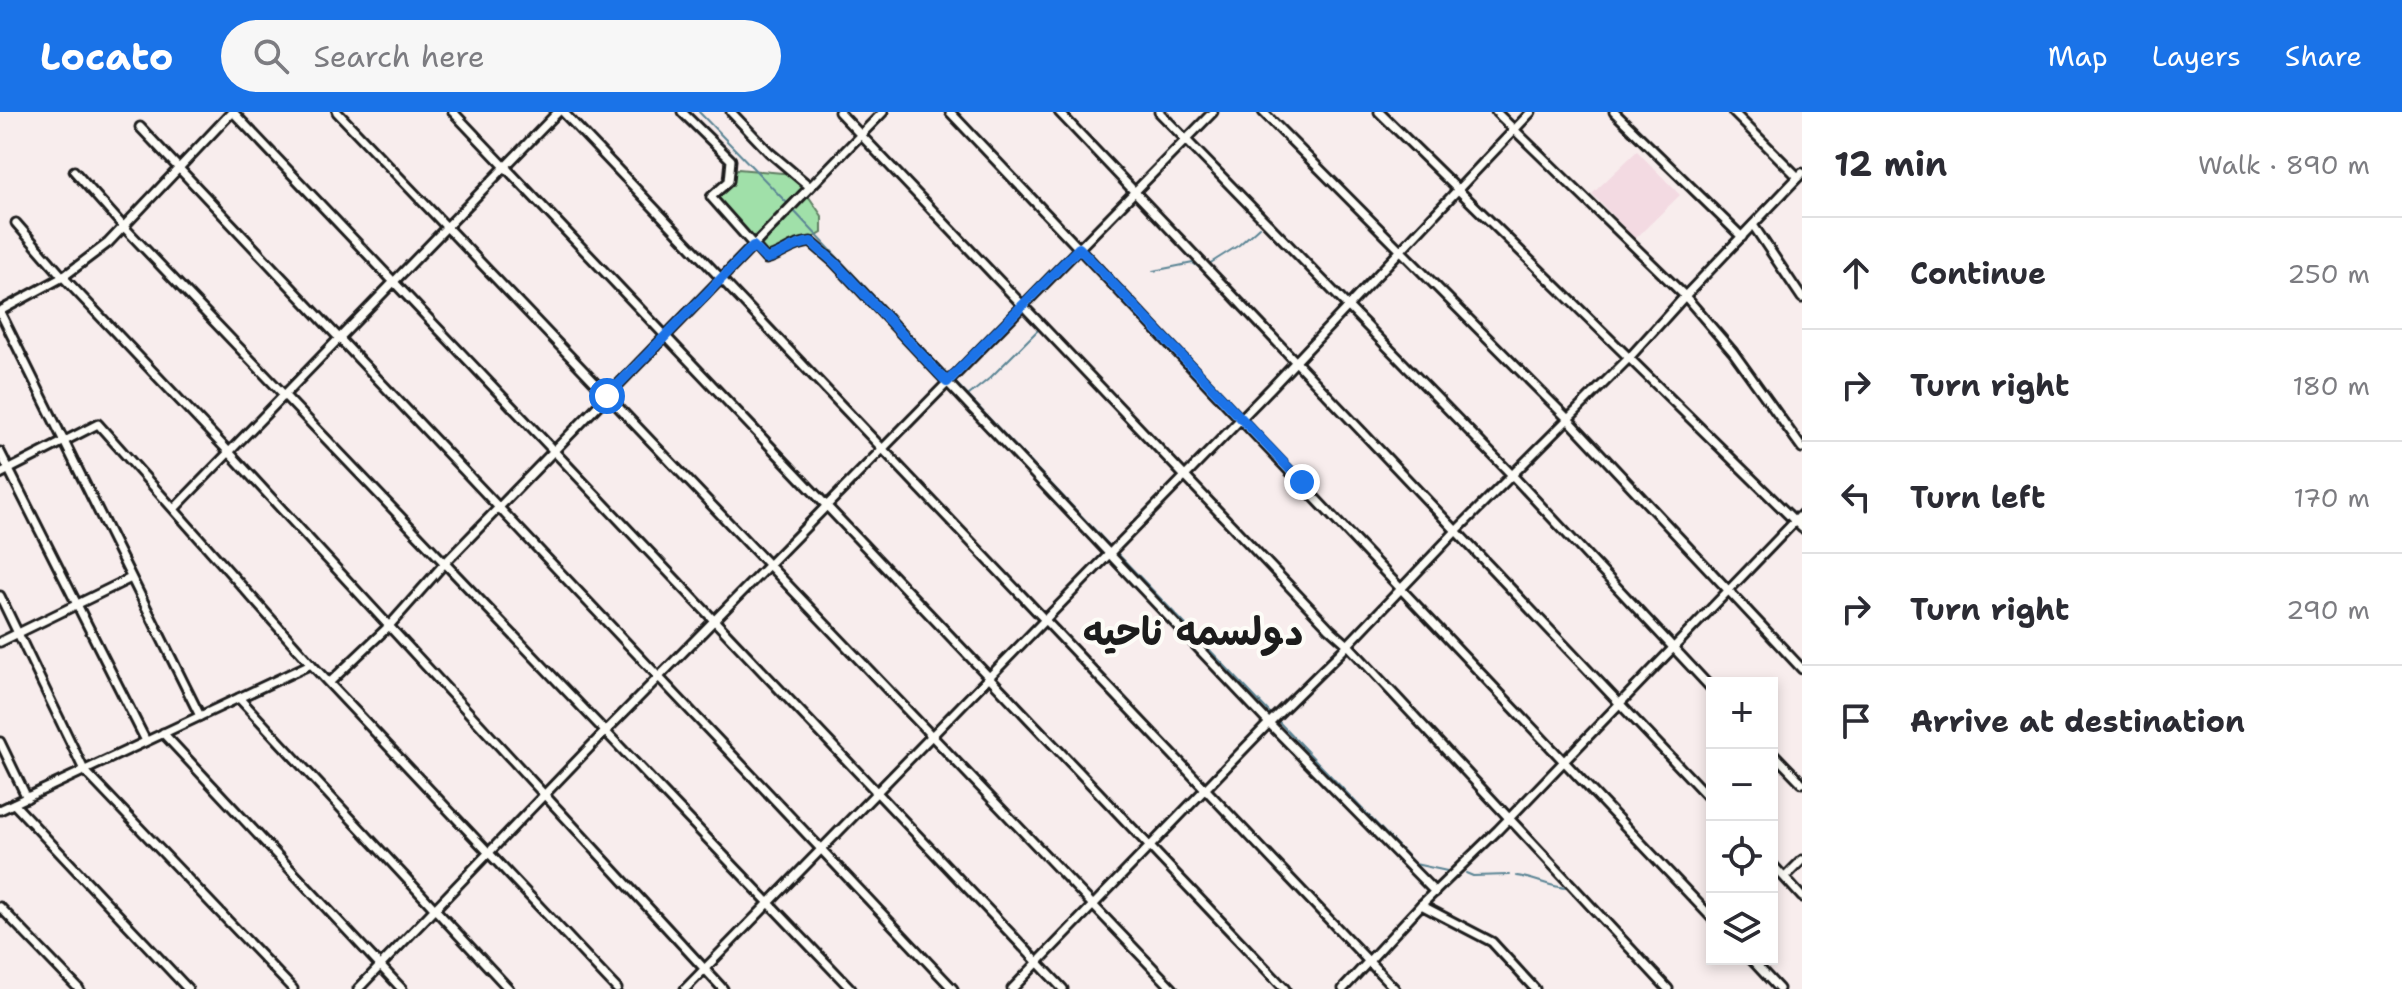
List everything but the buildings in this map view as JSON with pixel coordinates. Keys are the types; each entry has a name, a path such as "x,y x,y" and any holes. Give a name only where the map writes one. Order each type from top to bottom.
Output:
{"street":[{"path":"200,716 0,312 63,277 108,243 232,112 1063,989"},
{"path":"337,112 1173,989"},
{"path":"453,112 1285,989"},
{"path":"174,509 560,112 1395,989"},
{"path":"682,112 731,160 729,181 711,197 753,246 766,259 778,256 793,244 811,242 834,262 1269,723 1435,892"},
{"path":"731,112 769,152 809,186"},
{"path":"839,112 1348,645 1668,989"},
{"path":"330,682 389,626 444,564 883,112"},
{"path":"950,112 1706,912"},
{"path":"1059,112 1706,795"},
{"path":"1159,112 1512,475 1706,683"},
{"path":"358,989 714,620 1213,112"},
{"path":"1263,112 1568,419 1802,669"},
{"path":"1379,112 1802,528"},
{"path":"1496,112 1685,296 1733,352 1802,448"},
{"path":"685,989 1296,361 1531,112"},
{"path":"1614,112 1742,237"},
{"path":"1012,989 1456,531 1629,358 1800,175 1733,112"},
{"path":"140,127 953,989"},
{"path":"74,171 851,989"},
{"path":"16,223 723,989"},
{"path":"1753,225 1802,298"},
{"path":"0,474 98,424 311,664 617,989"},
{"path":"0,452 146,741"},
{"path":"1343,989 1802,514"},
{"path":"0,642 131,578"},
{"path":"0,596 84,770 293,989"},
{"path":"0,810 311,664"},
{"path":"239,698 509,989"},
{"path":"163,733 402,989"},
{"path":"0,742 27,798"},
{"path":"1778,758 1802,783"},
{"path":"14,804 188,989"},
{"path":"1785,877 1802,860"},
{"path":"1778,870 1802,897"},
{"path":"1421,905 1492,942 1535,989"},
{"path":"0,907 79,989"},
{"path":"1757,965 1779,989"}],"shaded area":[{"path":"1637,151 1680,195 1635,239 1592,194"}],"green space":[{"path":"738,169 793,174 822,216 822,233 794,241 766,255 717,197"}],"waterway":[{"path":"699,112 786,202"},
{"path":"794,211 947,374"},
{"path":"1209,264 1239,245 1259,227"},
{"path":"1153,271 1193,263 1202,270 1204,268"},
{"path":"969,395 1040,328"},
{"path":"956,383 1109,545"},
{"path":"1117,553 1270,713"},
{"path":"1279,722 1415,864 1447,871"},
{"path":"1466,873 1473,876 1509,875"},
{"path":"1517,876 1568,888"}],"district":[{"name":"دولسمه ناحیه","path":"1193,632"}],"route":[{"path":"607,396 753,246 766,259 778,256 793,244 811,242 834,262 947,382 1079,248 1302,482"}]}
